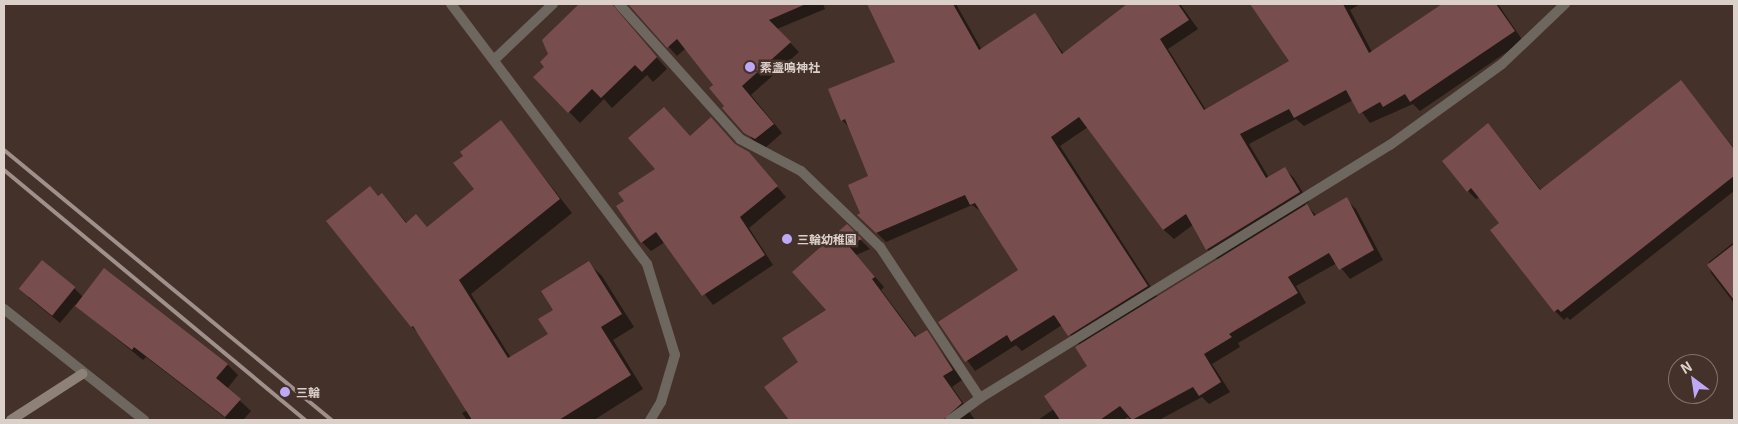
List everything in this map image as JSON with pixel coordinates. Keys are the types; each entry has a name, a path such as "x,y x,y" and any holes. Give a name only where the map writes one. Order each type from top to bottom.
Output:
{"main road":[{"path":"11,420 82,374"}],"street":[{"path":"451,4 495,59 647,264 675,355 661,402 650,420"},
{"path":"495,59 553,4"},
{"path":"619,4 740,139 801,171 880,247 980,398"},
{"path":"950,420 980,398 1390,145 1502,64 1566,4"},
{"path":"4,309 82,374 144,420"}],"building":[{"path":"579,4 612,4 657,57 642,72 635,65 601,98 592,89 568,113 533,77 544,67 540,62 548,54 542,40"},
{"path":"628,4 806,4 769,20 791,42 742,86 774,124 755,139 744,133 722,108 724,106 709,88 713,85 677,39 667,48"},
{"path":"867,4 953,4 979,50 1035,13 1062,54 1127,4 1178,4 1189,20 1160,39 1204,110 1289,61 1250,4 1343,4 1369,53 1442,4 1496,4 1515,31 1410,102 1405,94 1383,107 1380,102 1359,114 1346,90 1294,118 1289,109 1240,134 1266,178 1285,167 1300,192 1206,250 1186,214 1163,230 1079,117 1051,137 1148,286 1068,336 1054,315 1011,342 1007,335 965,362 938,322 1018,270 975,203 970,205 965,195 876,233 857,215 860,213 848,185 868,176 845,119 841,121 828,89 895,62"},
{"path":"1681,80 1734,149 1734,176 1561,312 1558,309 1554,312 1490,230 1499,223 1471,188 1467,192 1442,161 1488,123 1540,190"},
{"path":"664,107 690,136 711,117 735,144 749,152 778,186 740,217 765,255 702,296 656,232 641,243 616,206 624,201 618,193 655,169 628,138"},
{"path":"501,120 560,199 459,280 508,358 548,334 538,319 553,310 541,291 589,261 622,314 601,327 631,375 559,420 472,420 413,326 411,327 326,221 370,186 378,196 382,193 406,223 416,214 427,227 474,189 453,163 463,156 460,152"},
{"path":"1347,197 1374,250 1339,270 1329,253 1288,277 1298,293 1229,334 1232,337 1204,354 1221,382 1199,396 1193,387 1132,420 1120,406 1100,420 1060,420 1044,396 1087,366 1075,347 1307,204 1314,216"},
{"path":"847,224 862,239 848,245 875,277 872,279 915,337 927,330 953,370 943,376 962,403 943,420 789,420 764,387 798,362 782,338 826,310 792,272"},
{"path":"1734,244 1734,300 1707,265"},
{"path":"42,260 75,287 52,316 19,289"},
{"path":"104,268 228,364 216,378 241,399 225,417 134,347 132,350 75,306"}],"railway":[{"path":"4,150 331,420"},
{"path":"4,170 305,420"}],"place":[{"name":"素盞鳴神社","path":"750,67"},
{"name":"三輪幼稚園","path":"787,239"},
{"name":"三輪","path":"285,392"}]}
